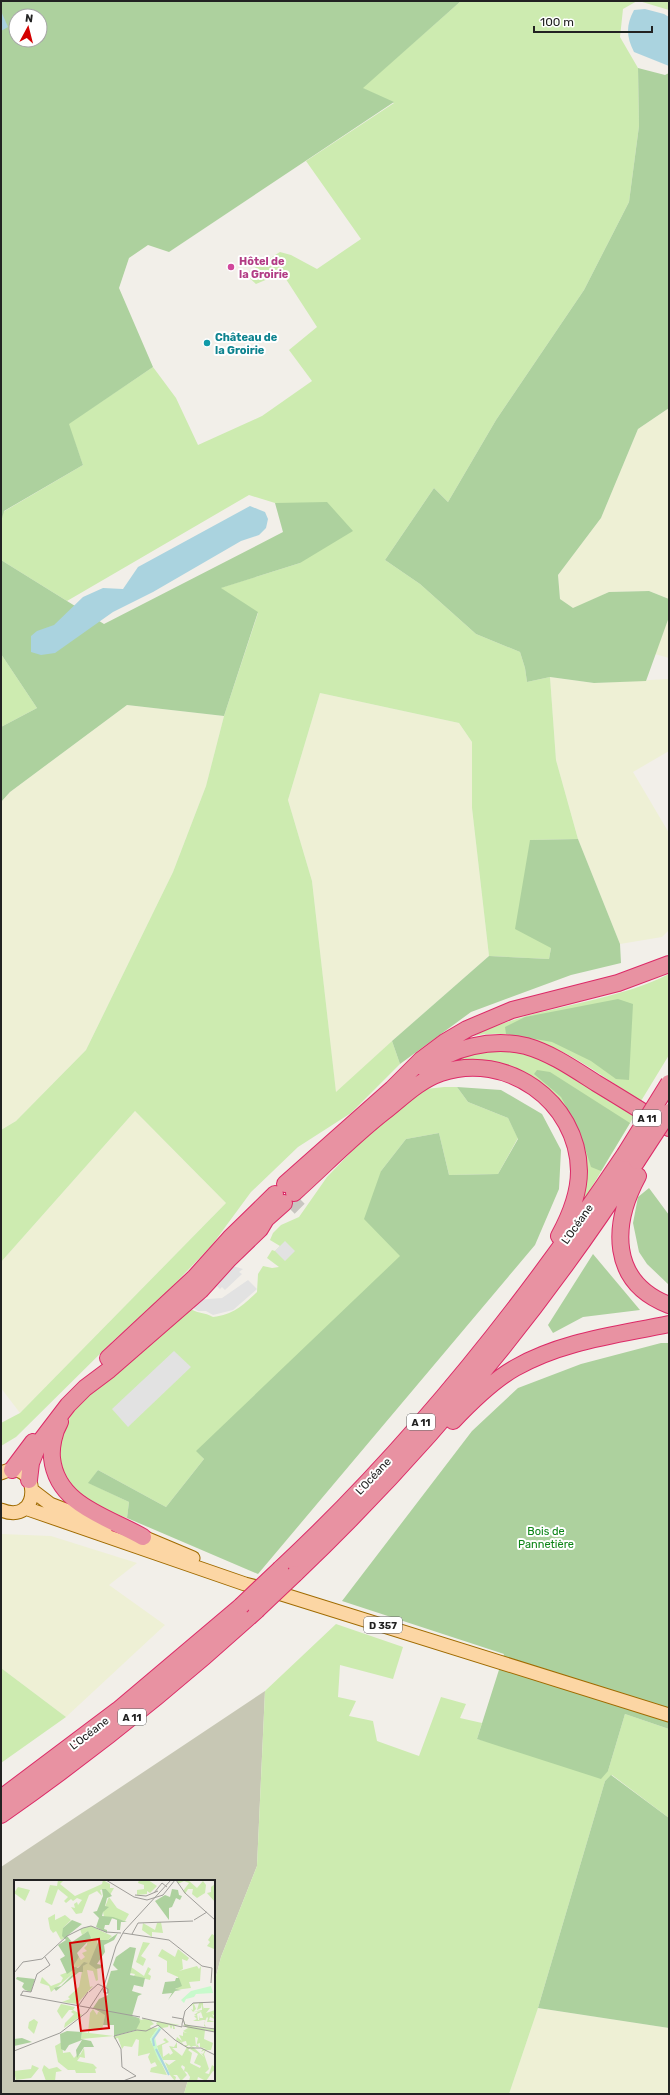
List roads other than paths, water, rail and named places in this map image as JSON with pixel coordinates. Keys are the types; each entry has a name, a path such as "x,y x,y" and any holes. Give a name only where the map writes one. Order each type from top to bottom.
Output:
{"highway":[{"path":"7,1472 27,1452 55,1410 110,1355 342,1141 412,1071 421,1060 445,1042 495,1016 528,1005 618,983 669,964"},
{"path":"412,1071 447,1050 468,1042 495,1038 522,1041 549,1050 566,1059 669,1124 635,1160 623,1208 619,1233 621,1250 627,1268 640,1287 655,1298 669,1305"},
{"path":"374,1119 379,1109 406,1084 438,1059 472,1046 501,1043 526,1046 560,1061 669,1128"},
{"path":"342,1141 374,1119 404,1094 423,1082 440,1074 460,1068 481,1068 502,1071 521,1079 547,1097 564,1119 576,1148 579,1171 573,1205 564,1228 546,1258 542,1274"},
{"name":"L’Océane","path":"1,1798 118,1710 189,1652 241,1606 345,1505 457,1381 635,1160 669,1083"},
{"name":"L’Océane","path":"1,1815 120,1727 191,1669 295,1574 407,1460 513,1334 577,1249 635,1160 669,1112"},
{"path":"31,1485 31,1463 39,1443 68,1405 201,1290 243,1232 260,1229 285,1194"},
{"path":"407,1460 419,1457 458,1416 495,1382 533,1358 578,1343 669,1324"},
{"path":"68,1405 53,1441 53,1467 57,1479 73,1498 86,1508 144,1537"}],"main road":[{"path":"1,1510 10,1513 25,1508 30,1502 31,1485 20,1472 7,1472"},
{"name":"D 357","path":"31,1485 44,1500 59,1508 126,1534 144,1537 272,1590"},
{"name":"D 357","path":"25,1508 245,1584 272,1590 669,1715"}],"water":[{"path":"645,9 664,14 669,17 669,66 634,52 631,46 628,36 628,26 631,15 634,10"},
{"path":"1,11 8,27 1,31"},
{"path":"250,506 265,512 268,519 266,528 259,535 241,541 153,592 113,612 55,653 41,655 31,652 31,636 37,631 54,625 83,597 103,588 123,589 138,567"}],"tunnel":[{"path":"289,1208 299,1198"}],"place":[{"name":"Hôtel de la Groirie","path":"231,267"},
{"name":"Château de la Groirie","path":"207,343"}],"park label":[{"name":"Bois de Pannetière","path":"546,1537"}]}
